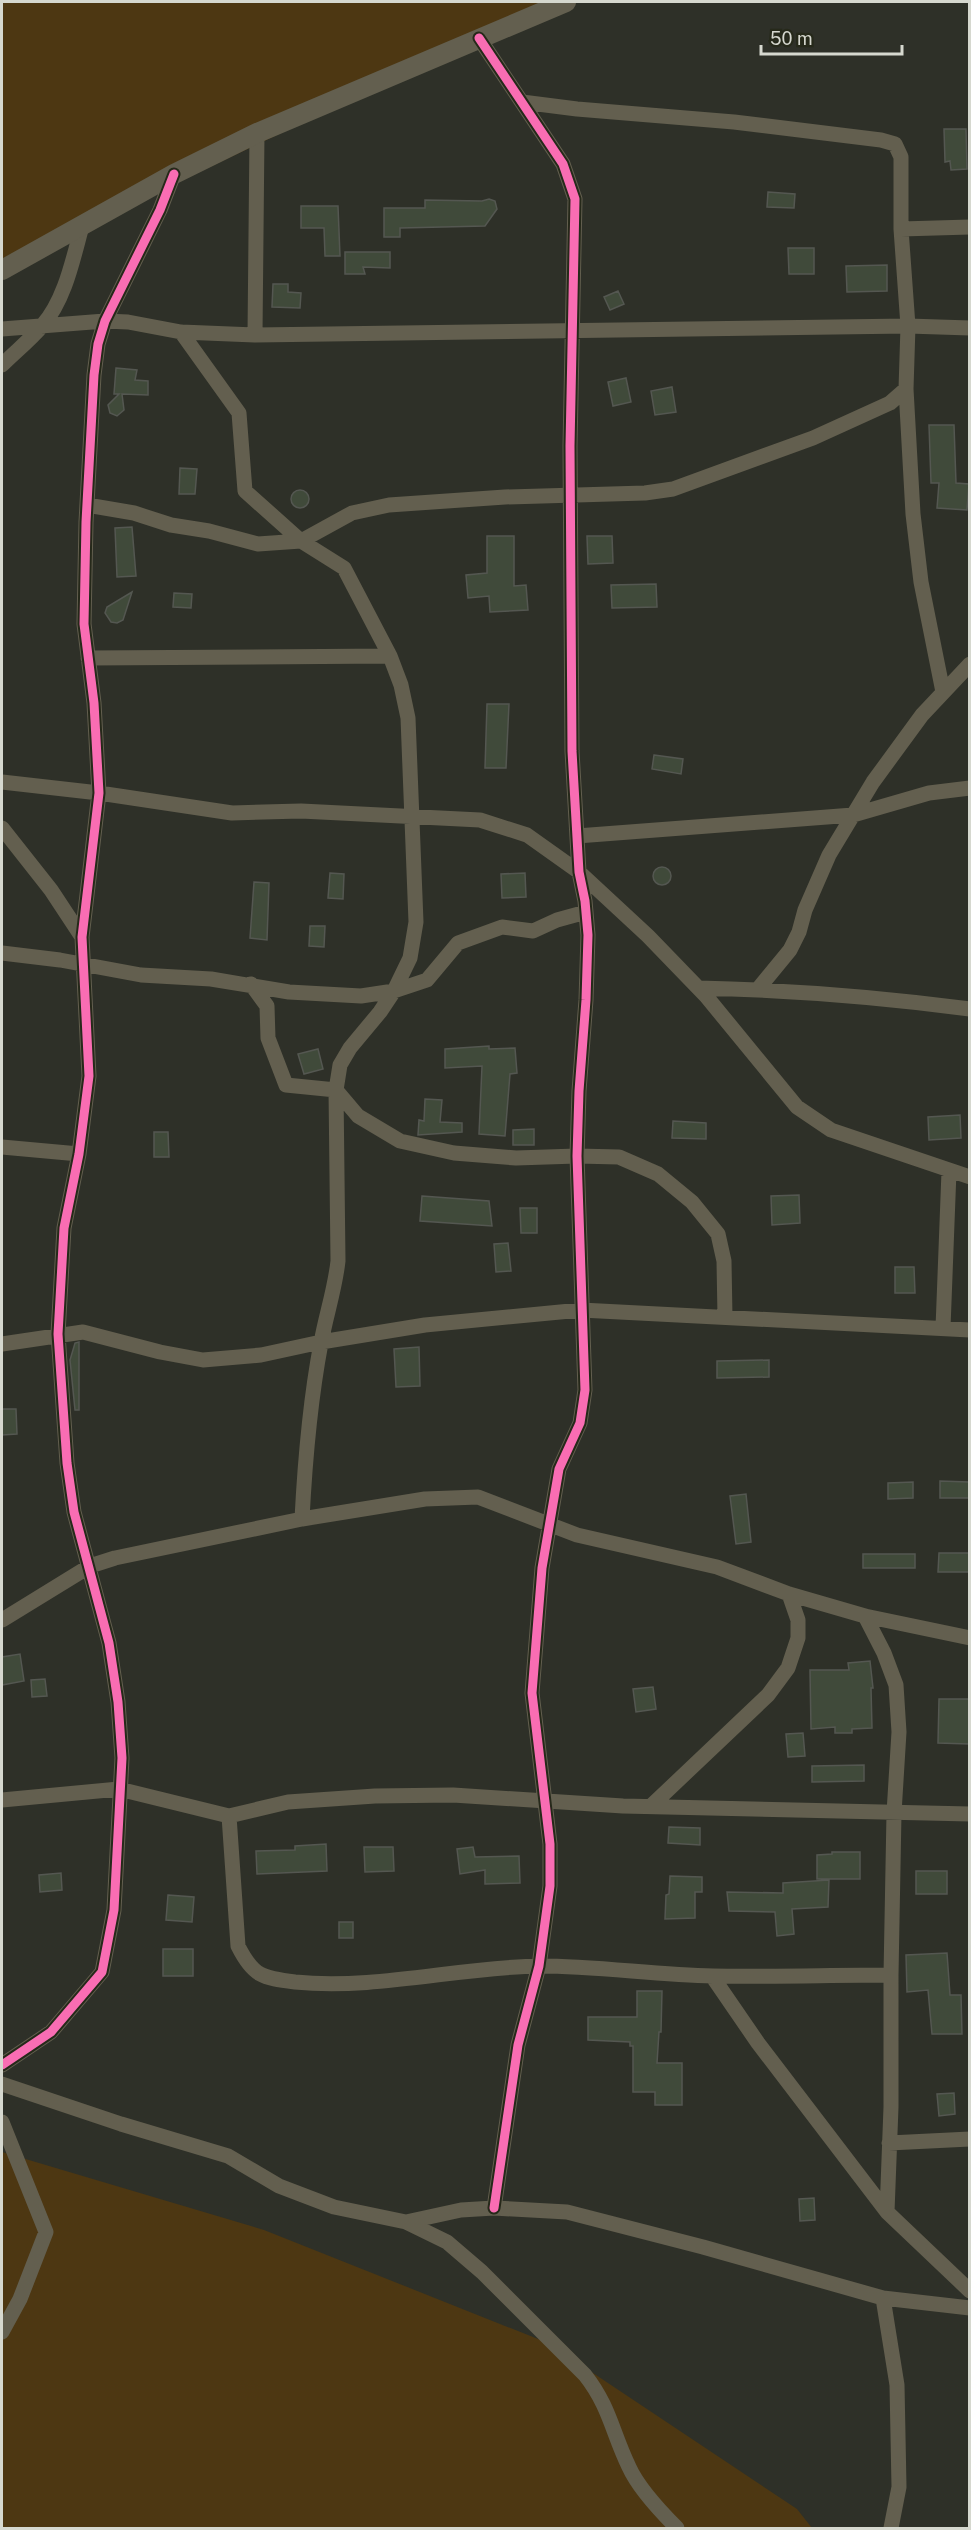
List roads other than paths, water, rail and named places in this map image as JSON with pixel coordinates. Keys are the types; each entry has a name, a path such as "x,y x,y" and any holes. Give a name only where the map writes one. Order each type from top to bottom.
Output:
{"street":[{"path":"2,270 174,174 257,133 566,2"},
{"path":"478,38 563,164 575,199 570,496 572,752 579,872 588,935 577,1156 585,1390 579,1423 559,1469 548,1524 534,1651 532,1693 550,1844 550,1886 539,1966 518,2045 494,2208"},
{"path":"522,102 577,109 734,122 881,140 895,144 901,158 901,229 908,326 906,389 914,514 921,582 943,692"},
{"path":"255,335 257,133"},
{"path":"2,2065 51,2032 102,1972 114,1910 122,1758 118,1702 109,1643 74,1512 67,1463 58,1334 64,1227 79,1154 89,1076 82,937 99,793 94,703 84,624 94,375 98,344 105,321 160,210 174,174"},
{"path":"2,365 43,325 54,310 68,274 82,226"},
{"path":"901,229 969,227"},
{"path":"2,328 105,321 128,322 181,332 255,335 908,326 969,328"},
{"path":"181,332 239,413 245,491 301,541 344,568 390,656 401,685 408,718 411,764 410,818 416,922 410,958 394,991 350,1048 340,1065 336,1090 338,1261 335,1287 321,1342 309,1426 302,1519"},
{"path":"87,505 134,513 171,525 209,531 258,544 301,541 352,513 389,505 445,500 645,493 673,489 774,453 860,418 890,403 906,389"},
{"path":"88,658 390,656"},
{"path":"758,989 790,950 829,855 873,782 922,715 969,664"},
{"path":"2,782 99,793 232,813 301,811 480,820 527,835 579,872 648,936 699,988 797,1107 831,1130 969,1177"},
{"path":"577,836 853,815 929,793 969,788"},
{"path":"2,828 51,890 82,937"},
{"path":"2,953 60,960 141,975 251,984 289,992 361,996 394,991 427,980 458,943 502,927 533,931 557,920 586,912"},
{"path":"251,984 267,1006 268,1038 286,1085 336,1090 358,1116 400,1141 465,1154 516,1158 619,1157 658,1174 692,1202 718,1234 724,1261 725,1317"},
{"path":"699,988 758,989 878,997 969,1009"},
{"path":"2,1147 79,1154"},
{"path":"943,1328 950,1171"},
{"path":"2,1344 83,1332 160,1352 203,1360 261,1355 425,1324 581,1310 969,1330"},
{"path":"2,1620 90,1566 116,1558 302,1519 424,1500 478,1497 598,1541 717,1567 789,1594 865,1617 969,1638"},
{"path":"651,1806 768,1695 788,1668 798,1638 798,1620 789,1594"},
{"path":"865,1617 884,1653 896,1685 899,1732 894,1813 892,2037 887,2212"},
{"path":"2,1800 119,1790 229,1816 288,1802 375,1796 453,1795 544,1802 651,1806 969,1814"},
{"path":"229,1816 238,1946 247,1964 257,1974 294,1982 343,1983 539,1966 608,1968 712,1976 891,1975"},
{"path":"712,1976 758,2043 887,2212 969,2291"},
{"path":"2,2084 121,2124 228,2156 279,2186 334,2207 406,2222 447,2242 482,2272 585,2375 600,2394 630,2470 678,2529"},
{"path":"2,2122 46,2232 20,2299 2,2332"},
{"path":"889,2143 969,2139"},
{"path":"406,2222 461,2210 494,2208 567,2212 703,2247 882,2298 969,2308"},
{"path":"882,2298 897,2385 899,2487 891,2529"}]}
